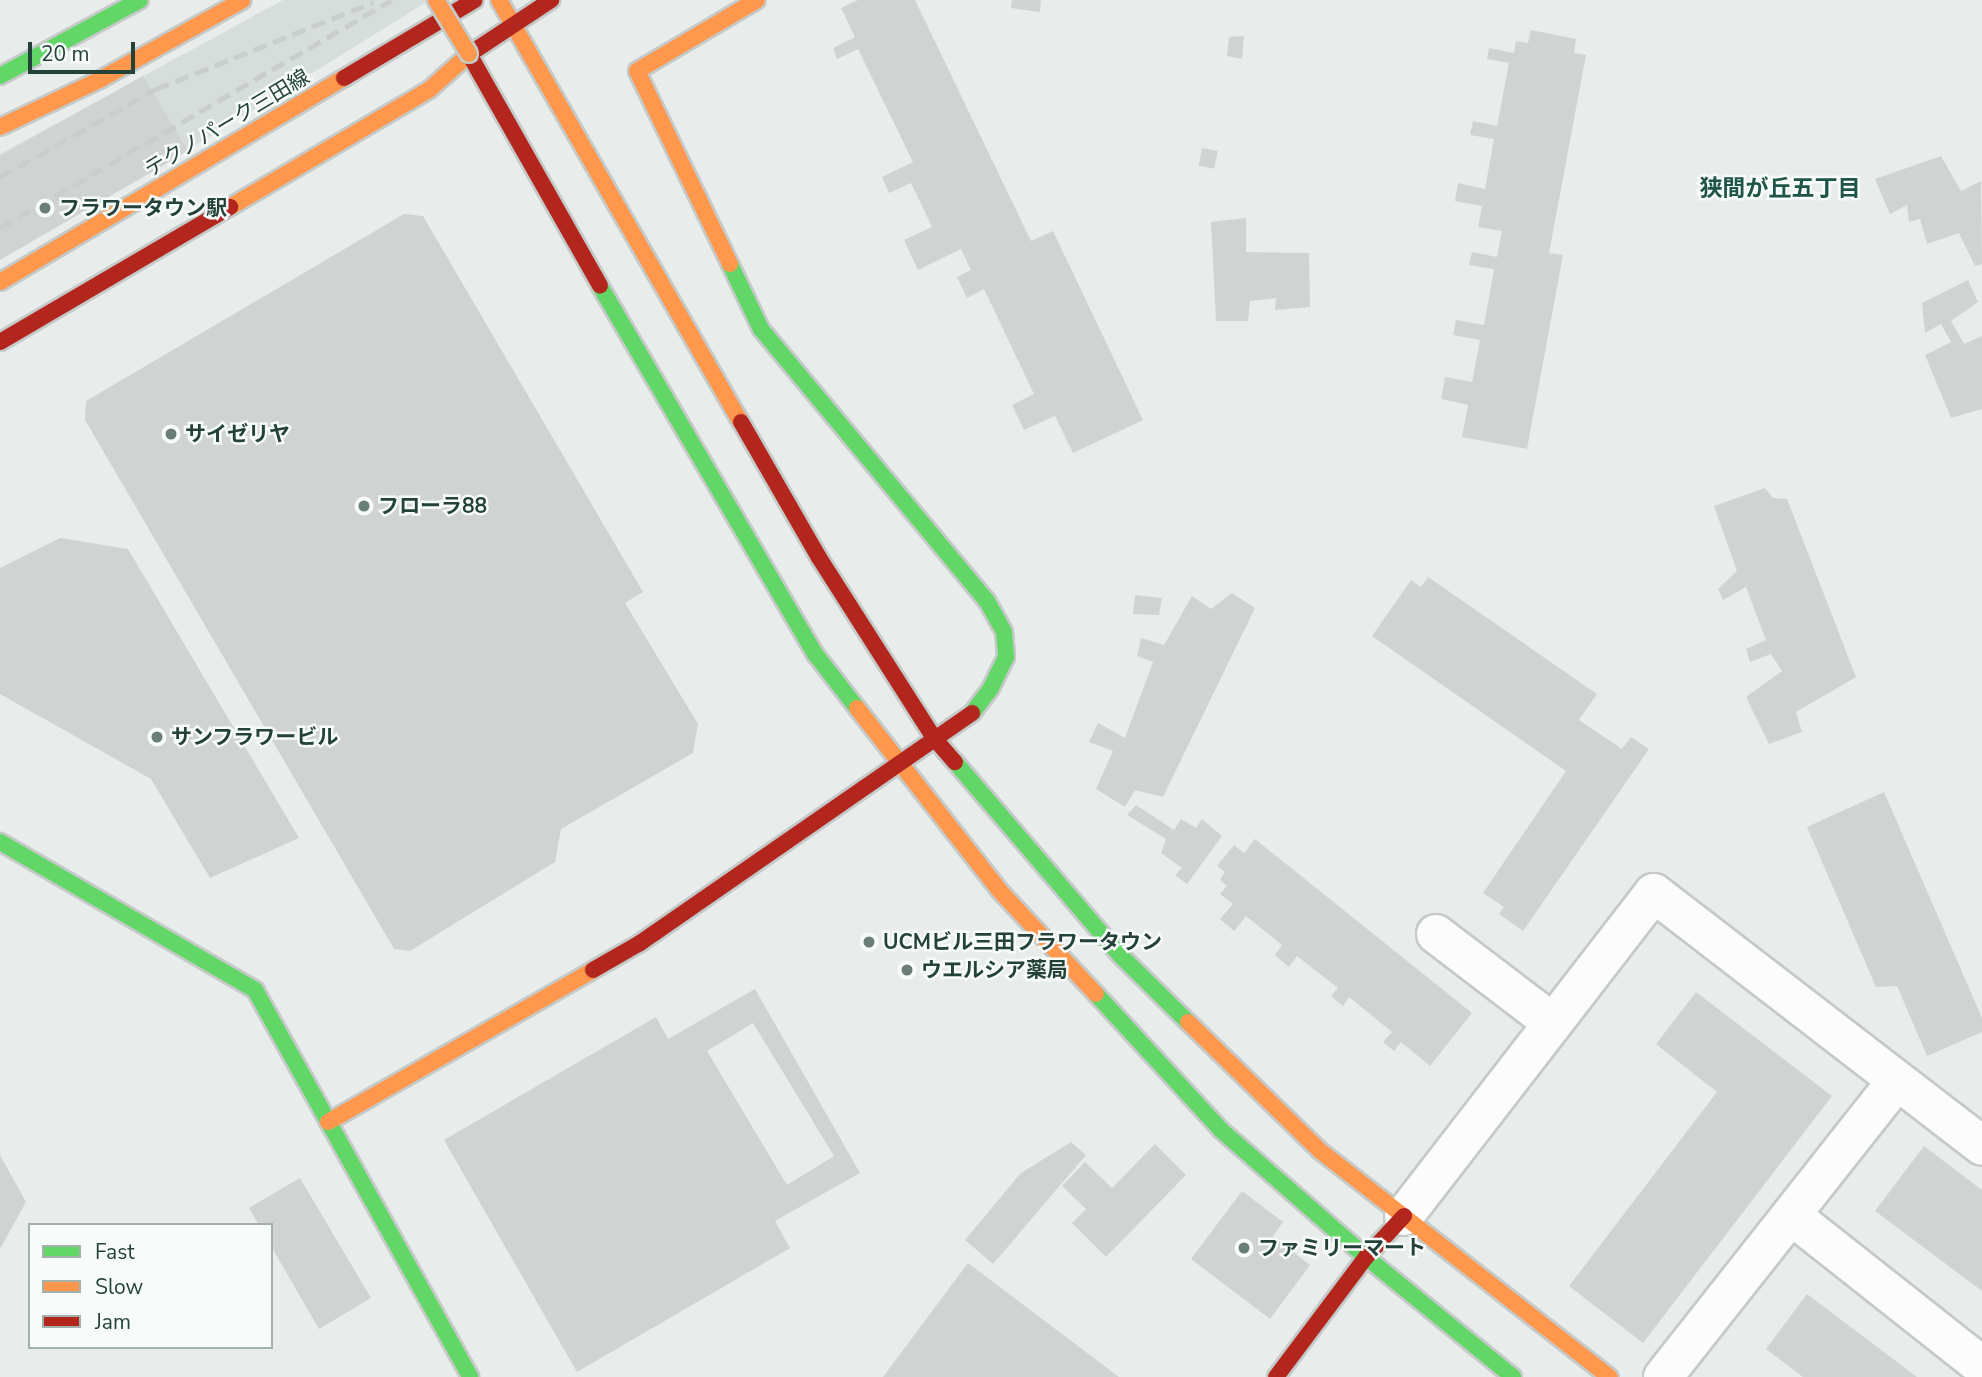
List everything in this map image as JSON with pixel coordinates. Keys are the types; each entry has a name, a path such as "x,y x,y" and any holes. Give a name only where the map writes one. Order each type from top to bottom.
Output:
{"street":[{"path":"0,76 140,0"},
{"path":"0,127 101,79 243,0"},
{"path":"436,0 816,655 999,890 1221,1130 1366,1257 1513,1377"},
{"name":"テクノパーク三田線","path":"0,282 475,0"},
{"path":"499,0 818,556 934,738 1120,955 1320,1150 1610,1377"},
{"path":"0,342 429,90 469,54 551,0"},
{"path":"328,1122 640,943 972,713 991,688 1006,657 1004,632 988,601 761,329 637,71 757,0"},
{"path":"0,842 255,990 470,1377"},
{"path":"1276,1377 1366,1257 1404,1216 1654,893 1982,1146"},
{"path":"1436,934 1553,1023"},
{"path":"1663,1377 1897,1081"},
{"path":"1791,1216 1982,1366"}],"shaded area":[{"path":"283,0 430,0 191,148 0,259 0,154"}],"building":[{"path":"858,0 915,0 1031,241 1053,231 1143,420 1073,453 1055,416 1024,430 1012,405 1034,394 984,289 967,298 957,277 971,270 961,249 918,270 904,240 932,227 911,183 889,193 882,177 913,162 858,49 837,59 833,48 855,37 841,8"},
{"path":"1012,0 1041,0 1040,12 1011,8"},
{"path":"1531,30 1576,39 1574,53 1586,55 1549,253 1563,255 1527,449 1462,437 1468,405 1441,399 1445,377 1472,382 1480,340 1453,335 1456,320 1484,325 1494,269 1469,265 1472,252 1497,257 1502,231 1478,227 1482,206 1455,201 1458,183 1485,189 1494,139 1470,135 1473,121 1497,126 1509,63 1487,59 1489,48 1514,53 1516,41 1528,43"},
{"path":"1244,36 1242,59 1227,56 1229,37"},
{"name":"フラワータウン駅","path":"143,76 188,151 0,260 0,156"},
{"path":"1202,148 1218,151 1214,169 1199,166"},
{"path":"1941,156 1961,191 1981,181 1982,264 1975,266 1959,233 1927,244 1920,219 1909,222 1907,205 1890,214 1875,179"},
{"name":"フローラ88","path":"404,214 423,216 643,592 625,603 698,724 693,753 561,829 555,862 410,951 394,949 85,420 86,401"},
{"path":"1246,218 1246,252 1309,253 1310,307 1275,310 1276,298 1250,301 1248,321 1216,321 1211,222"},
{"path":"1968,280 1978,302 1951,321 1964,344 1982,336 1982,409 1951,418 1925,355 1951,342 1941,324 1925,333 1922,303"},
{"path":"1765,488 1773,498 1787,499 1856,677 1796,712 1802,732 1769,744 1746,697 1782,671 1771,654 1750,662 1746,649 1766,640 1746,587 1723,600 1718,589 1737,571 1714,506"},
{"name":"サンフラワービル","path":"60,538 128,549 299,838 210,878 151,779 0,694 0,568"},
{"path":"1428,577 1597,694 1579,720 1622,749 1631,737 1649,749 1523,931 1499,914 1504,907 1483,893 1566,771 1372,636 1411,580 1421,587"},
{"path":"1232,593 1255,608 1163,797 1135,790 1125,807 1096,789 1113,751 1089,742 1098,723 1125,738 1153,662 1137,656 1141,638 1164,645 1192,596 1211,609"},
{"path":"1135,595 1162,598 1159,615 1133,614"},
{"path":"1884,792 1982,1018 1982,1032 1927,1056 1897,986 1876,987 1807,827"},
{"path":"1136,805 1174,830 1181,819 1196,828 1202,819 1222,836 1187,884 1175,875 1182,868 1161,853 1166,839 1127,815"},
{"path":"1255,839 1472,1013 1430,1066 1401,1042 1394,1051 1383,1042 1392,1032 1349,997 1343,1006 1331,996 1338,988 1297,956 1289,967 1275,955 1282,945 1246,916 1234,931 1220,919 1233,904 1220,894 1227,886 1220,880 1225,872 1217,866 1234,845 1244,853"},
{"path":"755,989 860,1173 775,1221 790,1248 577,1372 444,1140 656,1017 668,1039","holes":["753,1023 834,1156 787,1185 707,1051"]},
{"path":"1696,992 1832,1096 1643,1343 1569,1286 1717,1092 1656,1044"},
{"path":"1071,1142 1086,1155 993,1264 965,1240 1021,1173"},
{"path":"1155,1144 1186,1175 1106,1257 1072,1223 1086,1209 1062,1186 1085,1162 1112,1188"},
{"path":"1924,1146 1982,1190 1982,1291 1875,1211"},
{"path":"0,1155 26,1202 0,1249"},
{"path":"300,1178 371,1298 319,1329 273,1249 273,1223 258,1223 249,1208"},
{"name":"ファミリーマート","path":"1242,1191 1283,1222 1273,1236 1310,1265 1270,1319 1191,1259"},
{"path":"968,1263 1119,1377 883,1377"},
{"path":"1807,1294 1917,1377 1803,1377 1766,1349"}],"railway":[{"path":"0,228 392,0"},
{"path":"0,177 156,89 373,2"}],"traffic: fast":[{"path":"0,76 140,0"},
{"path":"730,264 761,329 987,601 1004,632 1006,657 991,688 972,713"},
{"path":"600,286 816,655 857,708"},
{"path":"955,762 1120,955 1188,1022"},
{"path":"0,842 255,990 470,1377"},
{"path":"1096,994 1221,1130 1366,1257 1513,1377"}],"traffic: slow":[{"path":"0,127 101,79 243,0"},
{"path":"436,0 469,54"},
{"path":"499,0 741,422"},
{"path":"730,264 637,71 757,0"},
{"path":"230,207 429,90 468,55"},
{"path":"0,282 344,78"},
{"path":"857,708 999,890 1096,994"},
{"path":"328,1122 593,970"},
{"path":"1188,1022 1319,1150 1610,1377"}],"traffic: jam":[{"path":"344,78 475,0"},
{"path":"468,55 551,0"},
{"path":"469,54 600,286"},
{"path":"0,342 230,207"},
{"path":"741,422 818,556 934,738 955,762"},
{"path":"593,970 640,943 972,713"},
{"path":"1276,1377 1366,1257 1404,1216"}],"place":[{"name":"フラワータウン駅","path":"45,208"},
{"name":"サイゼリヤ","path":"171,434"},
{"name":"フローラ88","path":"364,506"},
{"name":"サンフラワービル","path":"157,737"},
{"name":"UCMビル三田フラワータウン","path":"869,942"},
{"name":"ウエルシア薬局","path":"907,970"},
{"name":"ファミリーマート","path":"1244,1248"}],"district":[{"name":"狭間が丘五丁目","path":"1780,189"}]}
